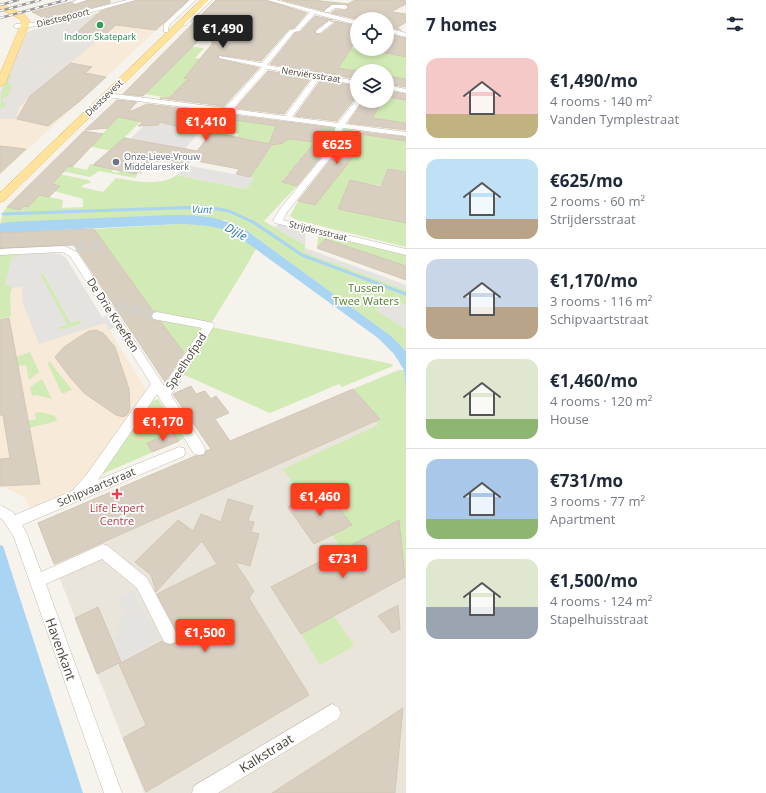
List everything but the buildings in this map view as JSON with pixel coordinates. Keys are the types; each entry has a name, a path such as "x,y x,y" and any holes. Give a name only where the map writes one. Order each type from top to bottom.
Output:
{"main road":[{"path":"170,31 201,0"},
{"path":"170,31 205,0"},
{"path":"0,6 21,16 25,20 25,25 0,84"},
{"path":"0,10 15,18 14,29"},
{"name":"Diestsevest","path":"0,199 107,95 170,31"},
{"name":"Diestsevest","path":"0,187 170,31"}],"street":[{"path":"75,2 84,0"},
{"name":"Diestsepoort","path":"14,29 25,25 40,24 133,0"},
{"name":"Diestsevest","path":"193,0 166,26 170,31 182,27 209,0"},
{"path":"270,0 324,13 335,20 350,21"},
{"path":"324,13 334,6 344,7"},
{"path":"227,110 265,66 270,66 289,45 299,32 297,30 306,20 311,11"},
{"path":"318,32 335,20"},
{"path":"394,32 406,35"},
{"name":"Nerviërsstraat","path":"221,57 350,82"},
{"path":"287,118 318,76"},
{"path":"394,88 406,90"},
{"path":"107,95 406,134"},
{"name":"Strijdersstraat","path":"353,108 340,125 330,153 283,211 278,221 406,252"},
{"path":"0,252 64,250 76,247"},
{"name":"De Drie Kreeften","path":"64,250 74,254 111,307 157,385 199,450"},
{"name":"Speelhofpad","path":"156,316 209,326 164,396"},
{"path":"74,496 92,478 157,385"},
{"name":"Schipvaartstraat","path":"13,522 179,452"},
{"name":"Havenkant","path":"0,510 8,516 20,534 113,793"},
{"path":"37,581 103,551 142,583 170,636"},
{"name":"Kalkstraat","path":"201,793 332,712"}],"shaded area":[{"path":"143,0 189,0 0,175 0,119 17,119 19,107"},
{"path":"101,12 120,21 19,107 17,119 0,119 0,91 27,32"},
{"path":"160,122 187,129 202,129 185,149 130,139 146,124 158,125"},
{"path":"185,165 254,178 246,189 177,175"},
{"path":"281,223 306,230 305,245 274,227"},
{"path":"305,248 406,285 406,290 304,252"},
{"path":"54,251 54,254 60,254 66,258 102,317 107,316 114,328 109,330 105,323 39,344 23,304 22,287 11,288 12,285 5,285 12,257 19,257 21,252","holes":["43,273 71,323 79,320 81,324 60,330 59,327 67,324 40,274"]},
{"path":"56,254 66,258 147,392 89,474 65,498 32,512 25,498 0,486 0,255"},
{"path":"392,299 406,306 406,329 376,310"},
{"path":"399,370 406,391 406,793 144,793 38,523"},
{"path":"132,590 160,639 121,662 111,639 117,634 117,628 120,626 117,621 125,616 117,599"}],"green space":[{"path":"185,46 204,48 195,58 207,60 222,86 188,79 181,87 183,94 173,93 169,98 138,93 151,84 156,83 159,68 149,67 160,56 173,58"},
{"path":"345,47 350,48 350,56 394,55 406,57 406,84 394,79 394,64 350,64 350,72 299,58"},
{"path":"8,75 11,75 8,83 12,85 8,96 4,97 2,102 7,103 0,109 2,91"},
{"path":"394,98 406,100 406,123 371,118 375,108 394,108"},
{"path":"126,109 147,113 125,137 130,139 118,152 87,146 103,133"},
{"name":"Tussen Twee Waters","path":"217,119 221,120 219,124 230,125 234,120 276,126 321,138 315,149 310,148 282,181 297,186 264,221 305,245 305,252 406,290 406,306 392,299 376,310 406,329 406,351 391,336 243,228 225,220 0,224 4,211 7,207 20,210 24,206 28,206 39,195 63,200 62,208 83,207 83,199 54,191 59,186 44,183 44,171 88,180 91,183 85,184 81,187 103,192 116,178 139,182 155,182 170,179 177,175 246,189 254,178 250,177 273,145 237,137 239,134 227,131 224,134 209,130"},
{"path":"349,133 406,141 406,172 388,169 381,186 350,180 338,209 406,223 406,247 296,220 290,216 298,201 315,205"},
{"path":"90,164 114,168 112,172 118,173 120,171 138,174 135,178 99,171 90,177 47,168 49,166 66,170 69,166 87,170"},
{"path":"179,224 219,226 237,234 256,249 210,325 155,314 94,229"},
{"path":"324,235 406,255 406,267 325,239 317,248 318,237"},
{"path":"0,255 20,255 5,285 12,285 10,296 11,316 0,319"},
{"path":"43,273 71,323 79,320 81,324 60,330 59,327 66,325 40,274"},
{"path":"159,319 203,329 185,355"},
{"path":"211,327 392,364 393,366 342,387 339,384 270,413 182,374"},
{"path":"30,352 39,372 29,380 26,365 18,366 16,357"},
{"path":"49,361 72,390 62,394 48,364"},
{"path":"399,370 404,370 406,391 406,584 399,520 343,550 332,535 351,525 325,490 305,499 283,469 378,425 375,421 380,418 353,389"},
{"path":"42,379 52,399 37,395 32,396 30,387"},
{"path":"158,399 183,439 100,475 153,401"},
{"path":"41,412 55,416 57,421 29,428 28,421 36,419 35,413"},
{"path":"334,616 354,646 320,665 301,634"}],"water":[{"name":"Dijle","path":"170,215 207,217 243,228 391,336 406,351 406,391 404,370 394,354 378,338 235,234 228,231 208,226 179,224 0,233 0,224 8,222"},
{"path":"0,545 3,546 83,793 0,793"}],"waterway":[{"name":"Vunt","path":"174,208 202,207"},
{"name":"Vunt","path":"206,207 212,208"},
{"name":"Vunt","path":"3,214 174,208"},
{"name":"Vunt","path":"174,208 212,208"},
{"name":"Vunt","path":"212,208 229,211 253,222 302,255 406,294"}],"tunnel":[{"path":"76,247 105,244"},
{"path":"116,307 157,316"}],"railway":[{"path":"0,5 18,0"},
{"path":"0,11 40,0"},
{"path":"0,18 66,0"}],"place":[{"name":"Indoor Skatepark","path":"100,25"},
{"name":"Onze-Lieve-Vrouw Middelareskerk","path":"116,162"},
{"name":"Life Expert Centre","path":"117,494"}]}
